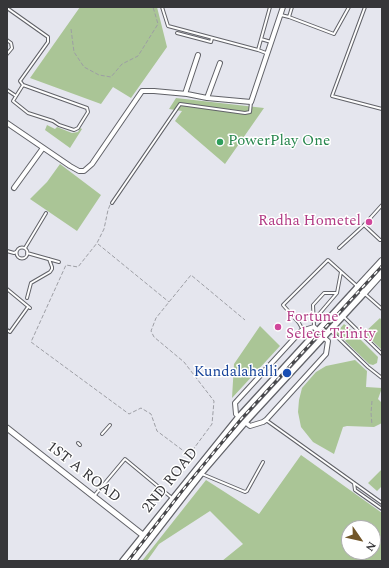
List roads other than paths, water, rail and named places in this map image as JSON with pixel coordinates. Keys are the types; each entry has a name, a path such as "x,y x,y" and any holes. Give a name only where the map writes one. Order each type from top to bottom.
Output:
{"main road":[{"name":"2ND ROAD","path":"123,561 239,417 316,329 382,261"},
{"name":"2ND ROAD","path":"136,560 201,474 245,422 382,273"},
{"path":"358,287 364,293"}],"street":[{"path":"7,124 79,171 84,171 92,164 142,91 185,94 207,98 251,102 283,7"},
{"path":"185,94 198,55"},
{"path":"207,98 220,63"},
{"path":"14,188 43,148"},
{"path":"239,417 236,414 234,403 303,330 316,329"},
{"path":"245,422 250,426 266,420 326,354 328,341 323,337"},
{"name":"1ST A ROAD","path":"7,428 144,536"}],"lane":[{"path":"162,7 168,26 268,53"},
{"path":"258,50 270,7"},
{"path":"289,17 292,7"},
{"path":"281,15 334,34 349,7"},
{"path":"365,7 332,96 382,109"},
{"path":"7,8 48,37 48,42 20,81 23,85 87,108 88,112 78,128 74,130 59,125 53,120 28,113 13,102 23,85"},
{"path":"177,33 211,42 212,38"},
{"path":"261,39 272,42"},
{"path":"7,40 11,43 12,48 7,54"},
{"path":"7,90 16,96"},
{"path":"112,202 180,104 245,113 250,112 251,102"},
{"path":"339,248 364,225 382,205"},
{"path":"25,248 46,213"},
{"path":"364,225 380,240 382,240"},
{"path":"16,252 20,247 25,248"},
{"path":"25,248 27,253"},
{"path":"7,251 14,253 16,252"},
{"path":"16,252 18,256 22,258 25,257 27,253"},
{"path":"27,253 59,262"},
{"path":"27,298 31,283 50,272 52,269 49,259"},
{"path":"303,330 299,323 283,305 328,260 358,287"},
{"path":"314,320 337,294 341,272"},
{"path":"7,289 29,308 10,332 7,330"},
{"path":"316,329 313,305 324,293 337,294"},
{"path":"364,293 382,309"},
{"path":"343,316 382,354"},
{"path":"329,330 368,367 382,378"},
{"path":"266,420 382,503"},
{"path":"102,434 110,425"},
{"path":"94,496 125,459 173,498"},
{"path":"201,474 246,492 263,462"},
{"path":"354,483 355,490 382,509"}],"railway":[{"path":"128,561 182,491 242,418 382,266"}],"place":[{"name":"PowerPlay One","path":"220,142"},
{"name":"Radha Hometel","path":"369,222"},
{"name":"Fortune Select Trinity","path":"278,327"},
{"name":"Kundalahalli","path":"287,373"}]}
